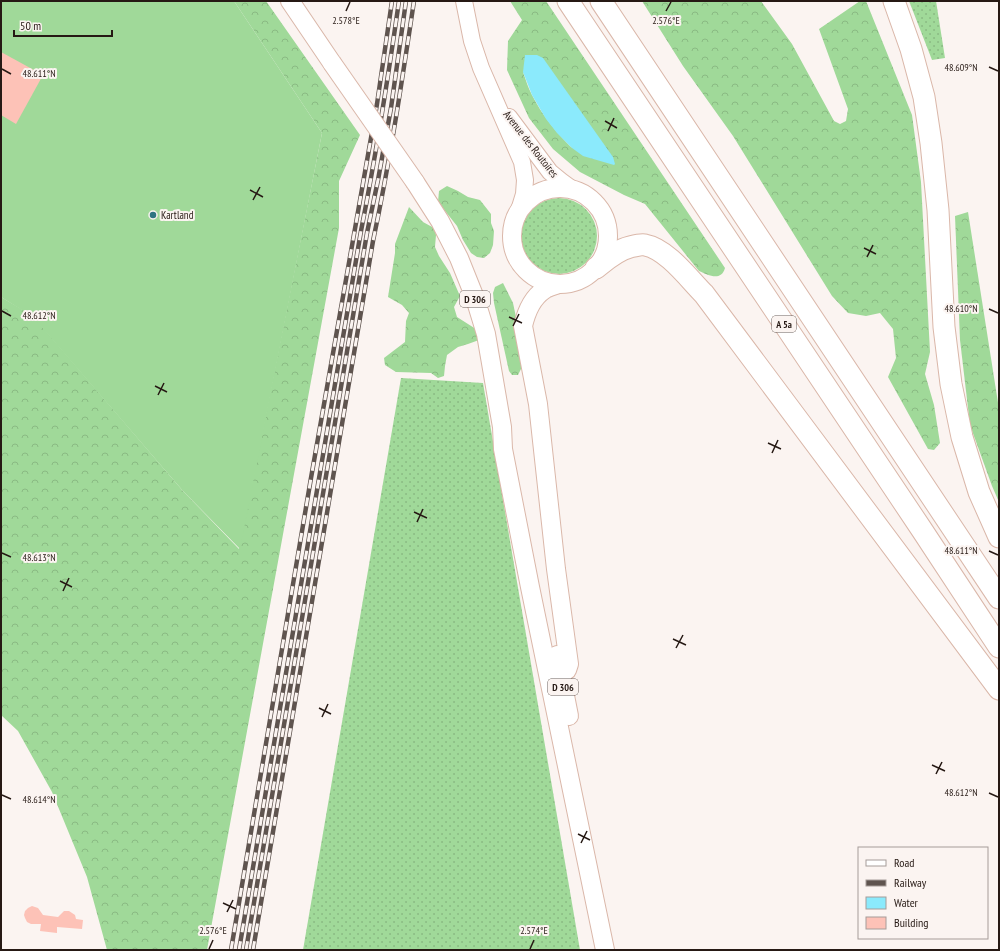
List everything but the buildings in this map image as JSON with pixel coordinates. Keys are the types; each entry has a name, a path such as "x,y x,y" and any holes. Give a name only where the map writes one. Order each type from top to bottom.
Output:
{"highway":[{"name":"A 5a","path":"568,1 999,647"},
{"name":"A 5a","path":"601,1 999,598"},
{"path":"894,1 911,49 924,97 930,136 938,210 944,327 951,384 962,438 979,492 999,537"},
{"path":"596,268 612,255 629,247 644,244 657,249 670,259 704,294 999,689"}],"main road":[{"name":"D 306","path":"290,1 415,182 440,221 459,258 475,298 486,334 502,427 504,449 527,572 605,950"},
{"path":"558,284 542,281 528,272 518,260 514,243 513,228 517,217 526,202 540,193 555,188 572,189 590,198 600,210 608,226 608,242 604,256 596,268 586,276 573,282 558,284 544,290 535,298 525,316 523,326 538,404 556,569 569,664 563,687"},
{"name":"D 306","path":"502,427 511,449 563,687 616,950"}],"street":[{"name":"Avenue des Routoires","path":"464,1 472,41 481,68 522,162 525,180 524,194 517,217"},
{"name":"Avenue des Routoires","path":"493,95 550,172 572,189"}],"green space":[{"name":"Kartland","path":"1,1 234,1 322,133 240,549 183,491 33,317 1,297"},
{"path":"234,1 266,1 360,135 339,181 339,228 207,950 107,950 87,877 52,792 18,731 1,715 1,297 33,316 183,491 239,549 322,133"},
{"path":"510,1 546,1 725,268 721,275 714,276 699,271 645,204 624,195 580,172 553,149 529,118 507,70 508,41 522,20","holes":["523,72 572,148 540,109 528,87"]},
{"path":"642,1 761,1 792,44 834,121 840,124 846,121 848,109 819,29 860,1 866,1 912,115 921,182 930,352 925,374 934,405 940,443 934,450 928,449 888,377 896,358 893,329 880,313 866,316 848,313 832,296 733,136 683,66"},
{"path":"909,1 936,1 945,58 932,60"},
{"path":"447,186 468,197 480,200 491,214 491,223 494,231 493,245 490,253 484,258 477,257 471,253 457,226 438,202 439,191"},
{"path":"559,198 573,201 586,209 594,222 597,236 594,250 586,263 573,271 559,274 545,271 532,263 524,250 521,236 524,222 532,209 545,201"},
{"path":"409,207 423,222 434,228 436,235 435,247 450,273 460,296 454,307 457,317 479,331 479,340 458,347 447,355 444,376 438,378 431,373 396,372 385,365 384,358 405,342 406,321 409,313 402,305 388,297 395,244"},
{"path":"968,212 999,409 999,502 970,425 960,340 955,216"},
{"path":"503,283 513,303 523,350 523,365 518,375 512,375 509,371 494,303 493,293 495,287"},
{"path":"401,378 483,383 580,950 303,950"}],"water":[{"path":"525,55 537,55 543,58 613,157 614,165 583,156 572,148 557,133 546,119 532,95 523,72"}],"railway":[{"path":"231,950 311,478 377,104 392,1"},
{"path":"239,950 361,231 377,145 399,1"},
{"path":"246,950 367,233 391,108 406,1"},
{"path":"253,950 373,241 385,181 414,1"}],"place":[{"name":"Kartland","path":"153,215"}]}
